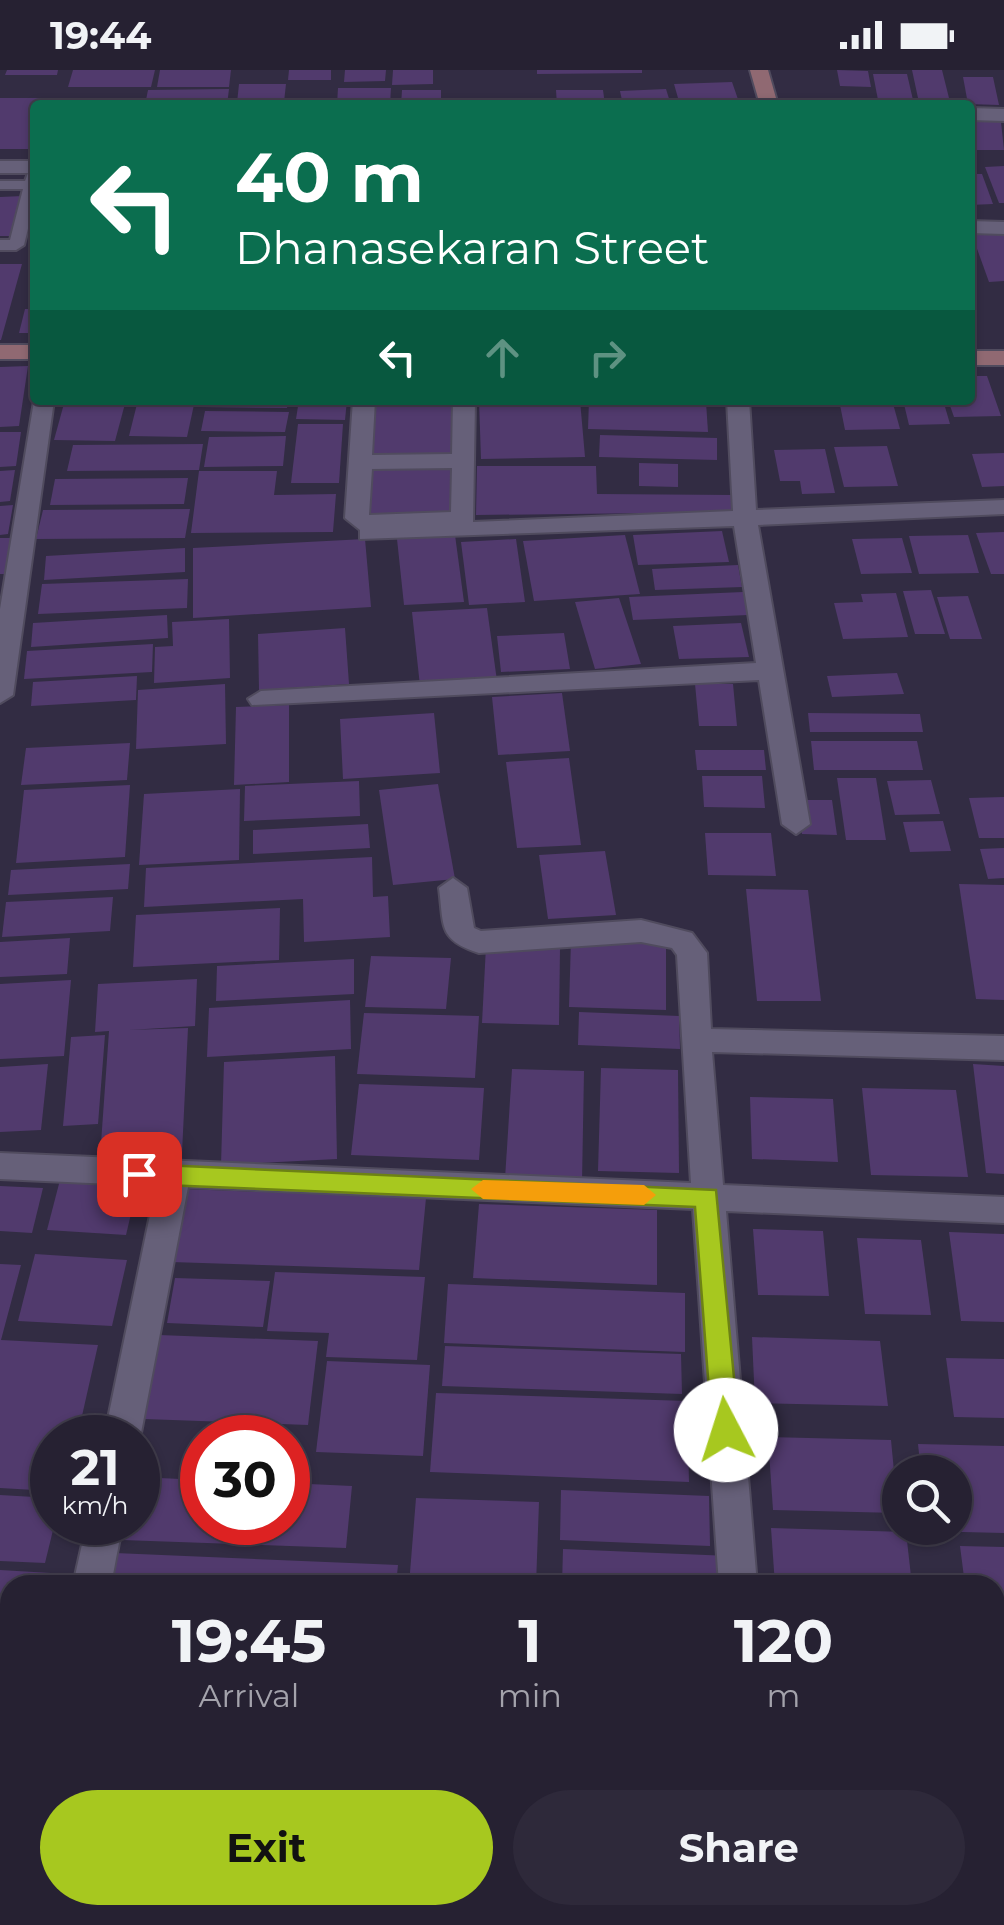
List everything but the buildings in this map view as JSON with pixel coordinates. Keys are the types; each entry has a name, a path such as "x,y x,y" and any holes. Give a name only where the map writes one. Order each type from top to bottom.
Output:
{"street":[{"path":"759,70 768,100"},
{"path":"975,114 1004,116"},
{"path":"0,167 30,173"},
{"path":"975,228 1004,228"},
{"path":"0,352 30,352"},
{"path":"975,358 1004,358"},
{"path":"0,695 42,405"},
{"path":"364,405 357,518 366,524 460,522 464,405"},
{"path":"738,405 745,518 796,824"},
{"path":"360,462 464,462"},
{"path":"369,534 1004,506"},
{"path":"261,699 770,671"},
{"path":"453,888 460,934 479,942 640,931 682,940 692,953 737,1575"},
{"path":"696,1040 1004,1048"},
{"path":"0,1166 1004,1210"},
{"path":"127,1415 174,1176"},
{"path":"94,1575 100,1545"}],"lane":[{"path":"0,185 30,175"},
{"path":"0,245 16,245 30,187"}],"slow traffic":[{"path":"483,1189 644,1195"}],"route":[{"path":"139,1174 707,1197 726,1430"}]}
